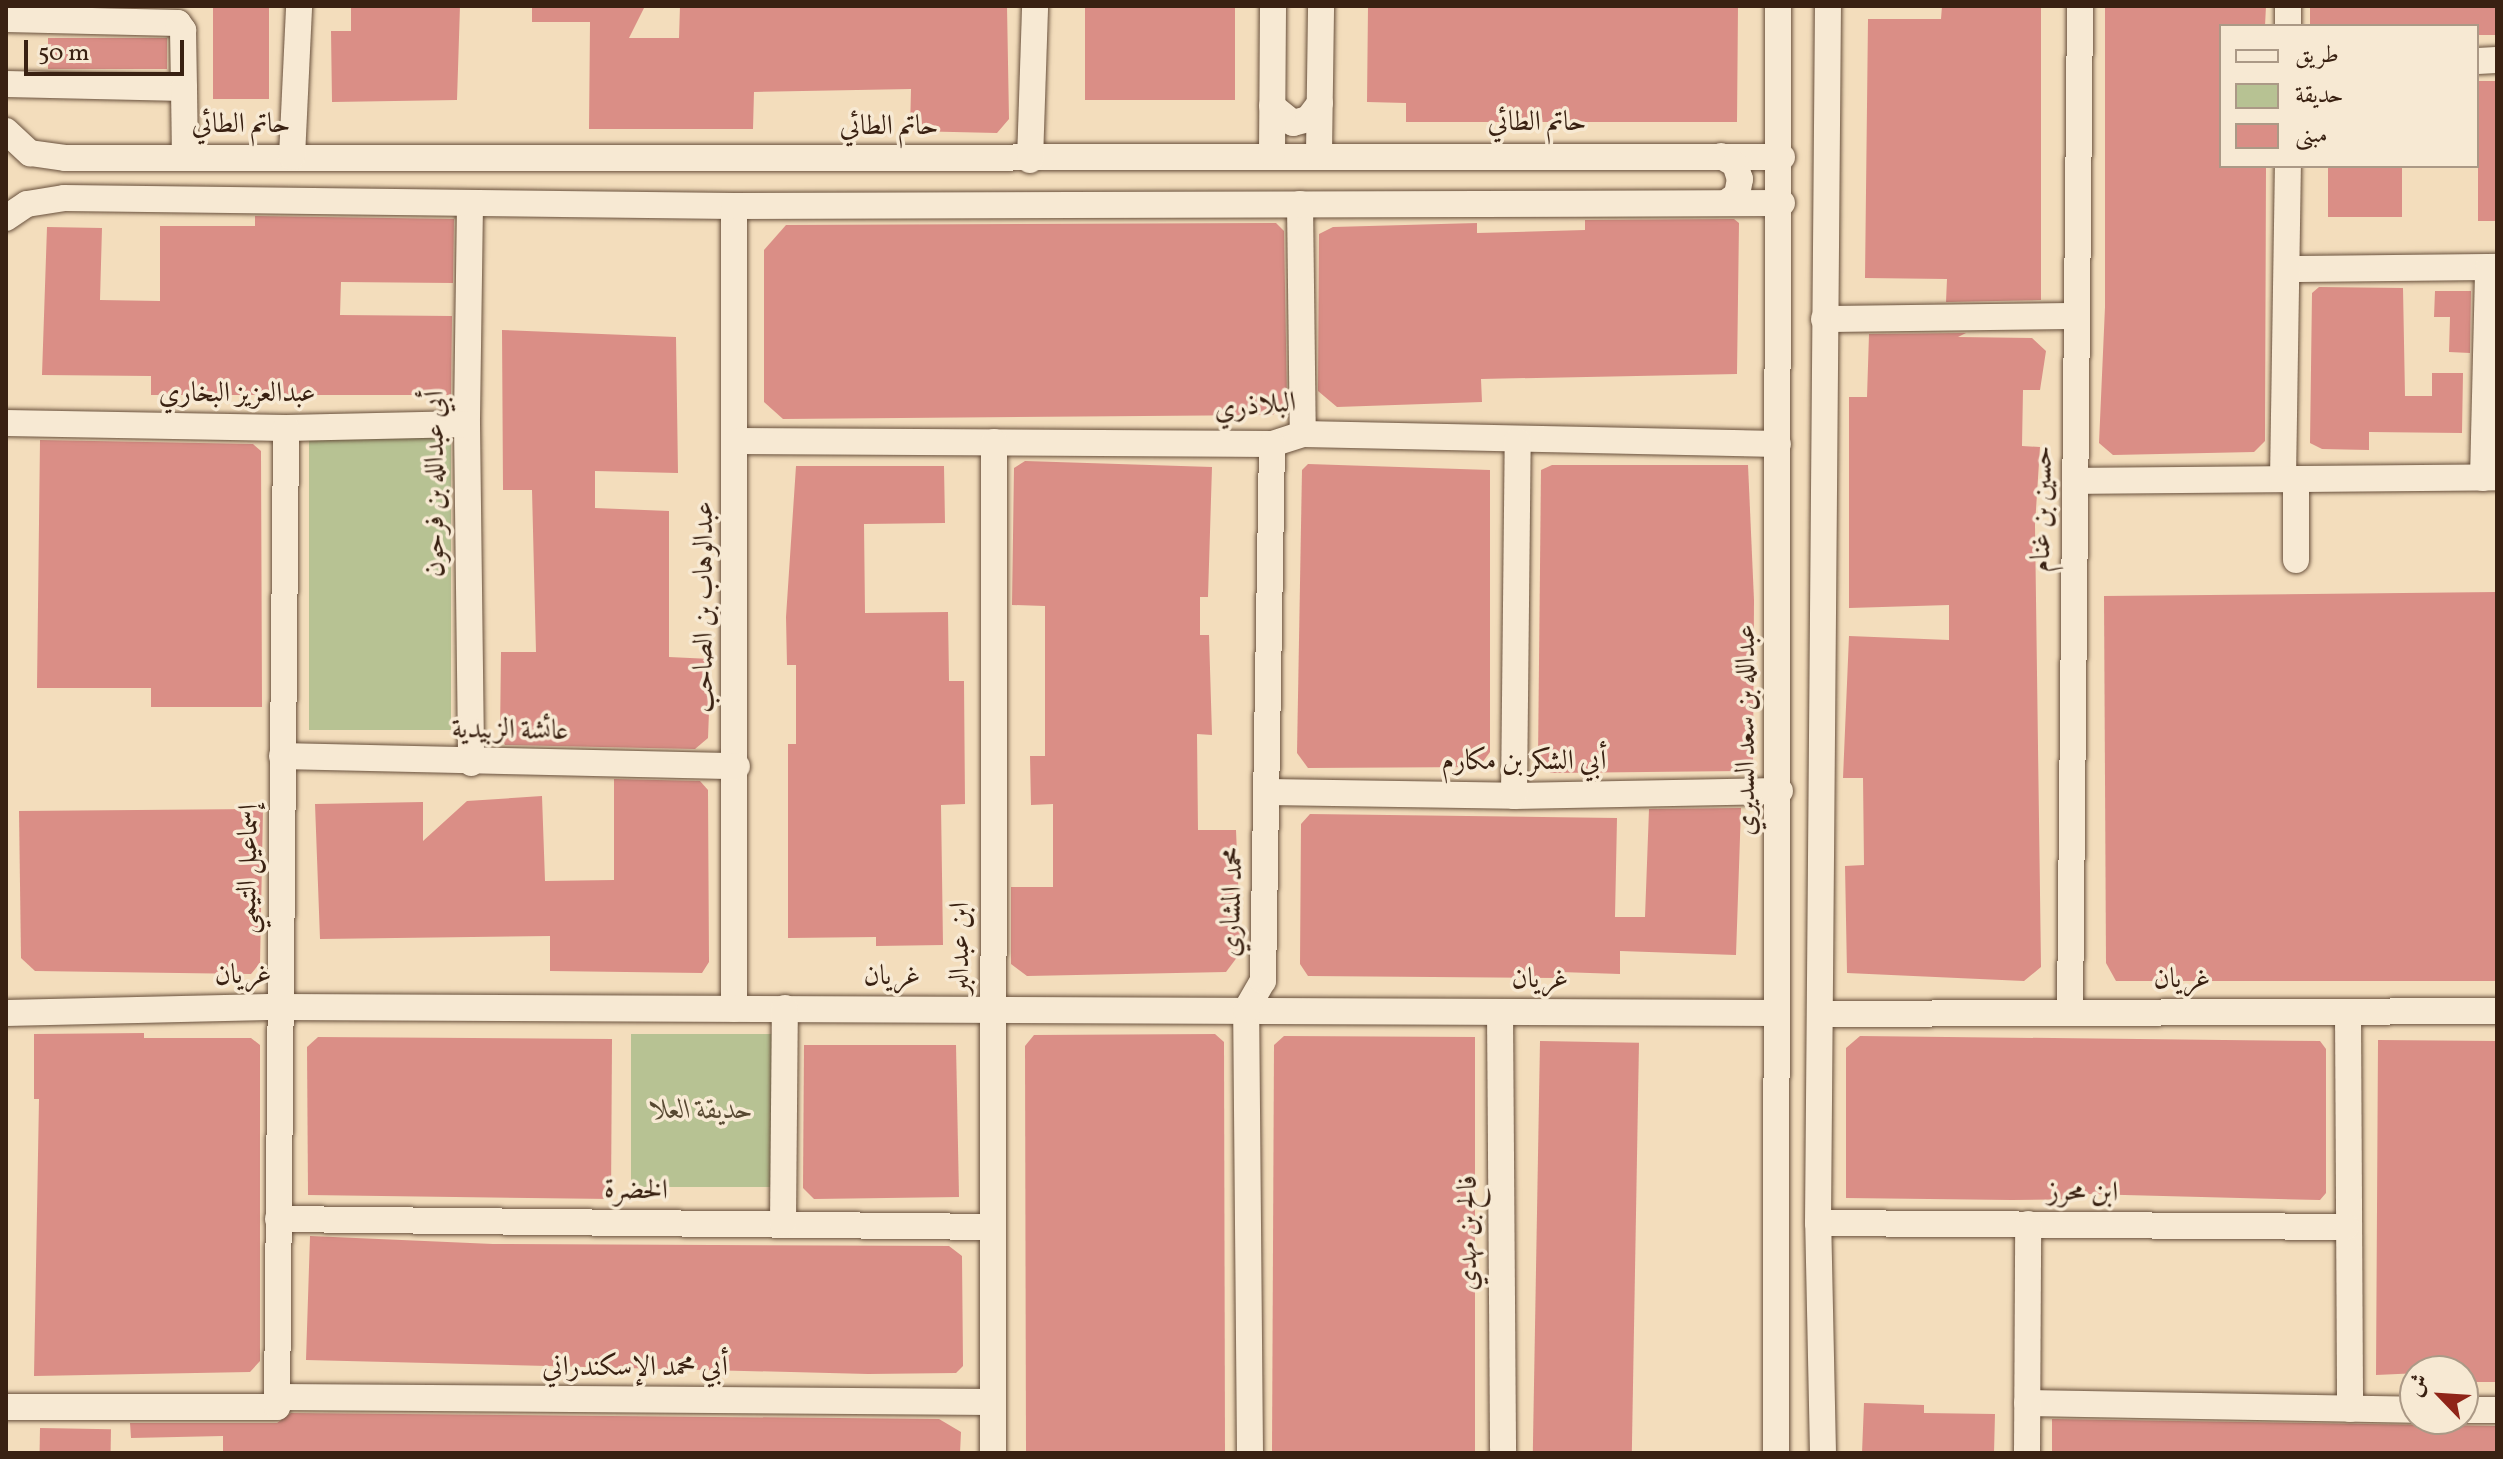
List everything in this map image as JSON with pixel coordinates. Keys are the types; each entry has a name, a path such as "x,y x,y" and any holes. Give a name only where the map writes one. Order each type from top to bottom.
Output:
{"street":[{"path":"292,157 299,6"},
{"path":"1030,160 1035,6"},
{"path":"1272,153 1273,6"},
{"path":"1319,154 1321,6"},
{"name":"عبدالله بن سعد السديري","path":"1776,1453 1780,791 1778,444 1782,203 1778,6"},
{"path":"1823,1453 1818,1223 1828,6"},
{"name":"حسين بن غنام","path":"2070,1013 2080,6"},
{"path":"6,19 178,23 183,30 185,156"},
{"path":"6,84 184,88"},
{"path":"1272,106 1293,123 1308,119 1320,103"},
{"name":"حاتم الطائي","path":"6,131 30,153 65,158 1030,160 1272,153 1782,157"},
{"path":"1721,156 1735,164 1740,179 1737,195 1727,202"},
{"path":"64,198 53,178 55,163 65,158"},
{"path":"2288,168 2290,479 2296,560"},
{"path":"6,218 27,204 64,198 734,206 1782,203"},
{"name":"أبي عبدالله بن فرحون","path":"470,204 467,424 471,763"},
{"path":"1300,204 1303,434"},
{"name":"عبدالوهاب بن الصاحب","path":"734,206 737,441 734,1009"},
{"path":"2076,481 2490,478 2493,267 2289,269"},
{"path":"1824,319 2077,316"},
{"name":"عبدالعزيز البخاري","path":"6,423 286,428 467,424"},
{"name":"إسماعيل التيمي","path":"277,1402 286,428"},
{"name":"البلاذري","path":"737,441 1272,444 1303,434 1518,441 1778,444"},
{"path":"1514,796 1518,441"},
{"name":"ابن عبدالبر","path":"993,1453 994,442"},
{"name":"محمد المشاري","path":"1250,1453 1246,1010 1263,981 1272,444"},
{"name":"عائشة الزبيدية","path":"282,756 471,763 737,766"},
{"name":"أبي الشكر بن مكارم","path":"1268,792 1514,796 1780,791"},
{"name":"غريان","path":"6,1013 280,1007 1777,1013"},
{"path":"783,1224 785,1008"},
{"name":"غريان","path":"1820,1014 2497,1011"},
{"name":"فالح بن مهدي","path":"1500,1012 1503,1453"},
{"path":"2348,1012 2346,1227 2350,1409"},
{"name":"الخضرة","path":"278,1219 993,1227"},
{"name":"ابن محرز","path":"1818,1223 2346,1227"},
{"path":"2027,1453 2028,1224"},
{"name":"أبي محمد الإسكندراني","path":"6,1407 277,1402 993,1402"},
{"path":"2027,1403 2399,1410"}],"green space":[{"path":"309,437 451,437 451,730 309,730"},
{"name":"حديقة العلا","path":"631,1034 774,1034 774,1187 631,1187"}],"building":[{"path":"213,6 269,6 269,99 213,99"},
{"path":"351,6 460,6 457,100 332,102 331,31 351,31"},
{"path":"532,6 645,6 629,38 679,38 680,6 1007,6 1009,119 997,133 910,131 911,89 754,92 753,129 589,129 590,22 532,22"},
{"path":"1085,6 1235,6 1235,100 1085,100"},
{"path":"1368,6 1738,6 1737,122 1406,122 1406,103 1367,102"},
{"path":"1942,6 2041,6 2041,300 1946,302 1947,279 1865,278 1868,19 1941,19"},
{"path":"2105,6 2266,6 2265,24 2219,24 2219,168 2266,168 2265,441 2254,452 2113,455 2099,443 2105,307"},
{"path":"2310,6 2496,6 2495,35 2479,35 2479,24 2310,24"},
{"path":"48,38 167,38 167,69 48,69"},
{"path":"2479,81 2497,81 2497,221 2478,221"},
{"path":"2328,168 2402,168 2402,217 2328,217"},
{"path":"255,216 454,219 453,283 341,282 340,315 452,316 451,395 151,395 151,376 42,375 47,227 102,228 100,300 160,301 160,226 255,226"},
{"path":"1734,219 1739,223 1737,374 1481,379 1482,402 1337,407 1318,391 1319,234 1333,227 1477,223 1477,233 1585,230 1585,220"},
{"path":"1276,223 1284,231 1287,402 1273,415 783,419 764,402 764,250 786,225"},
{"path":"2319,287 2403,288 2405,396 2432,396 2432,373 2463,373 2462,433 2369,432 2369,450 2322,449 2310,443 2312,293"},
{"path":"2435,291 2471,291 2470,353 2449,352 2450,317 2434,317"},
{"path":"502,330 676,337 678,473 595,471 595,508 669,511 669,657 711,659 708,738 695,749 505,745 500,736 501,652 536,652 532,490 503,490"},
{"path":"1966,333 1958,337 2032,338 2046,351 2040,390 2023,390 2022,446 2040,447 2035,525 2041,967 2024,981 1847,973 1845,866 1864,865 1863,778 1843,778 1849,636 1949,640 1949,605 1849,608 1849,397 1867,397 1869,334"},
{"path":"40,440 253,444 261,451 262,707 151,707 151,688 37,688"},
{"path":"1025,461 1212,467 1208,597 1200,597 1200,635 1209,635 1212,735 1197,734 1198,830 1236,830 1241,952 1226,972 1027,976 1011,964 1011,887 1053,887 1053,804 1031,805 1030,756 1045,756 1045,606 1012,605 1014,468"},
{"path":"1308,464 1490,470 1490,752 1479,767 1308,768 1297,753 1302,470"},
{"path":"1552,465 1748,465 1754,600 1753,765 1741,771 1551,773 1538,759 1541,470"},
{"path":"796,466 944,466 945,523 864,524 865,613 948,612 949,681 964,681 965,804 941,805 943,945 876,946 876,937 788,938 788,744 796,744 796,665 787,665 786,617"},
{"path":"2497,592 2497,981 2116,981 2106,963 2104,596"},
{"path":"614,779 700,781 708,790 709,962 702,973 550,971 550,936 320,939 315,804 423,802 423,841 467,801 542,796 545,881 614,880"},
{"path":"1741,808 1736,955 1620,951 1620,974 1560,972 1560,978 1308,976 1300,964 1301,824 1310,814 1617,818 1615,917 1645,917 1649,809"},
{"path":"263,809 260,963 251,974 35,971 21,958 19,811"},
{"path":"144,1033 144,1038 251,1038 260,1045 260,1361 250,1372 34,1376 39,1099 34,1099 34,1034"},
{"path":"1215,1034 1224,1042 1225,1453 1026,1453 1025,1046 1034,1035"},
{"path":"1284,1036 1475,1037 1475,1453 1272,1453 1274,1045"},
{"path":"1860,1036 2320,1041 2326,1049 2326,1193 2320,1200 2086,1194 2086,1199 1846,1198 1846,1048"},
{"path":"318,1037 612,1039 611,1199 308,1195 307,1047"},
{"path":"2378,1040 2497,1041 2497,1382 2479,1382 2479,1355 2399,1355 2399,1374 2376,1375"},
{"path":"1540,1041 1639,1043 1632,1453 1533,1453"},
{"path":"804,1045 956,1045 959,1197 814,1199 803,1188"},
{"path":"310,1236 493,1244 949,1246 962,1256 963,1366 956,1373 868,1374 306,1360"},
{"path":"1864,1403 1924,1405 1924,1413 1995,1414 1994,1453 1862,1453"},
{"path":"291,1413 939,1419 961,1432 960,1453 223,1453 223,1436 131,1438 130,1423 277,1423"},
{"path":"2052,1419 2399,1424 2399,1435 2479,1435 2479,1426 2497,1426 2497,1453 2052,1453"},
{"path":"40,1428 111,1429 111,1453 40,1453"}]}
